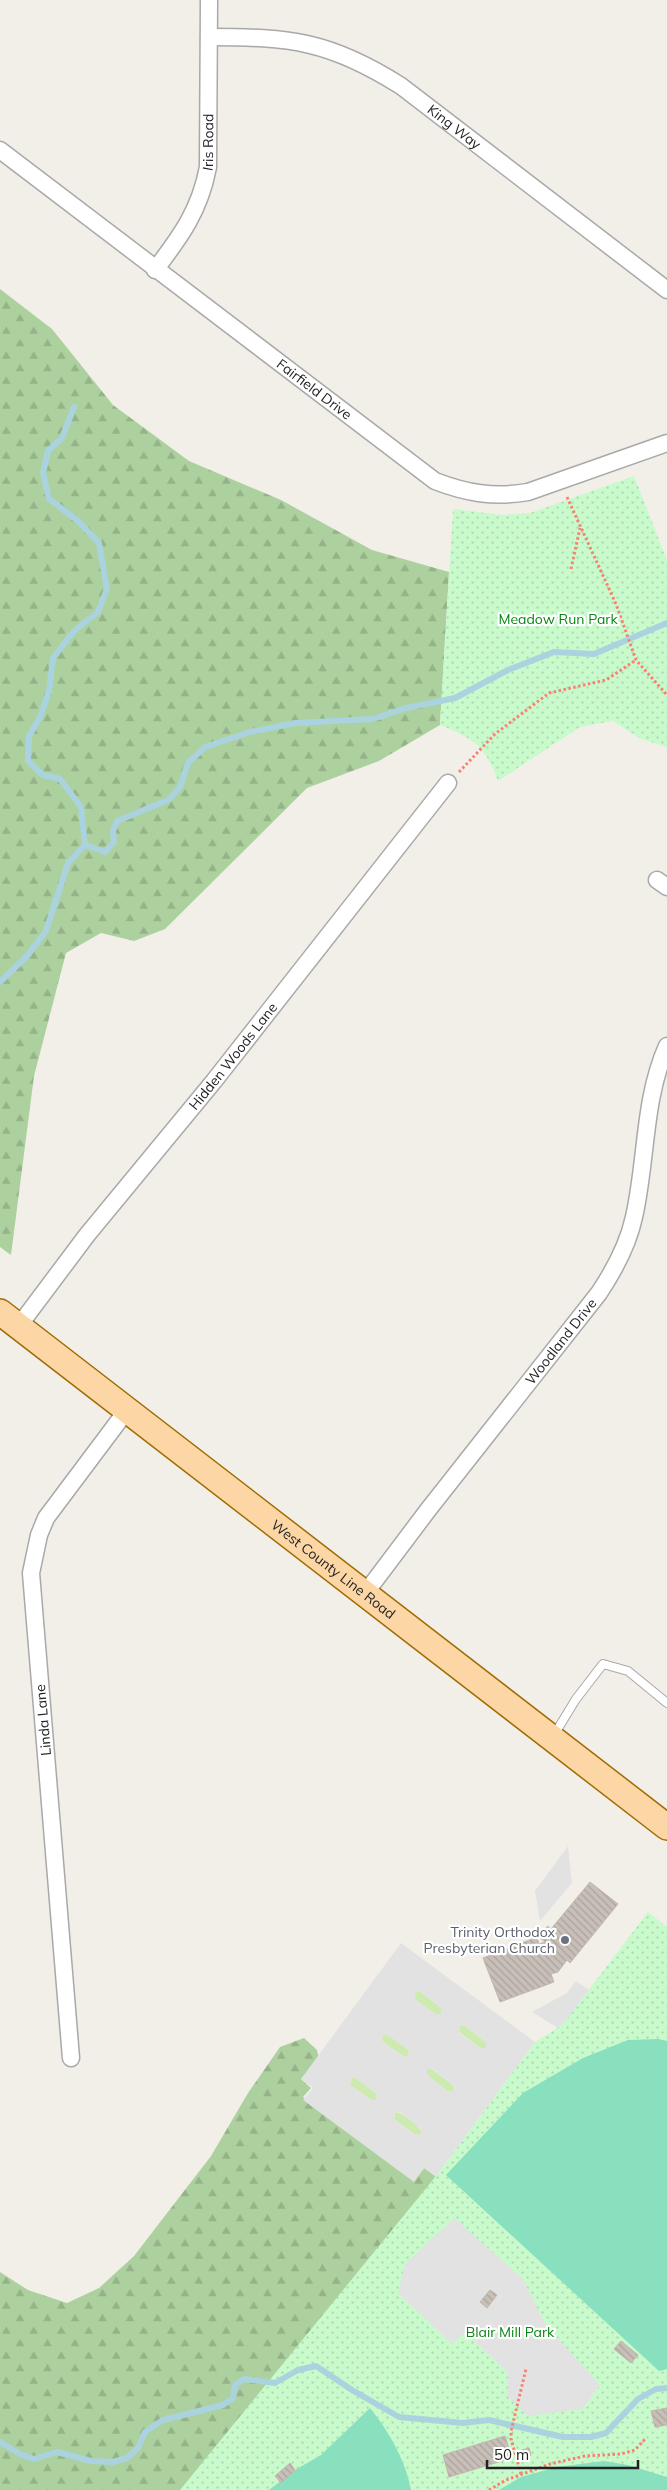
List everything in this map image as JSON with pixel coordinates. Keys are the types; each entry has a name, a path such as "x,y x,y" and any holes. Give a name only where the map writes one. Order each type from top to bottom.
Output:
{"main road":[{"name":"West County Line Road","path":"9,1320 667,1827"}],"street":[{"name":"Iris Road","path":"155,270 184,232 198,206 208,167 209,0"},
{"name":"King Way","path":"209,37 270,37 306,43 336,51 370,66 401,86 667,290"},
{"name":"Fairfield Drive","path":"0,150 434,481 459,490 491,496 528,492 667,444"},
{"name":"Hidden Woods Lane","path":"9,1320 87,1234 214,1081 448,783"},
{"name":"Woodland Drive","path":"364,1595 428,1510 599,1293 615,1269 626,1244 634,1217 652,1090 667,1046"},
{"name":"Linda Lane","path":"71,2058 31,1573 46,1518 127,1410"}],"lane":[{"path":"552,1739 576,1699 603,1664 628,1672 667,1703"}],"path":[{"path":"560,481 616,604 620,620 636,660 667,695"},
{"path":"571,569 580,526"},
{"path":"448,783 495,734 541,698 549,693 606,680 636,660"},
{"path":"521,2474 511,2439 526,2369"},
{"path":"490,2490 521,2474 550,2464 586,2456 621,2454 635,2450 646,2439"}],"green space":[{"path":"0,289 52,329 113,405 189,461 281,500 372,550 449,572 440,725 379,761 307,788 165,929 134,941 101,933 66,953 34,1076 11,1255 0,1247"},
{"name":"Meadow Run Park","path":"634,476 667,560 667,747 641,739 613,721 580,727 498,781 488,759 477,745 470,739 440,725 453,509 502,515 530,513"},
{"name":"Blair Mill Park","path":"648,1912 667,1927 667,2490 180,2490 436,2176 535,2042 562,2025"},
{"path":"415,1992 421,1992 441,2008 441,2014 435,2014 414,1999"},
{"path":"460,2026 465,2026 486,2042 486,2048 480,2048 459,2032"},
{"path":"383,2034 388,2035 409,2050 408,2057 403,2056 382,2041"},
{"path":"304,2038 317,2050 319,2059 301,2079 311,2088 303,2097 414,2181 424,2168 435,2176 440,2170 215,2490 0,2490 0,2272 28,2290 67,2303 99,2288 134,2256 211,2156 248,2093 280,2047"},
{"path":"658,2039 667,2041 667,2369 659,2371 446,2175 523,2093 583,2058 628,2040"},
{"path":"427,2069 432,2069 453,2085 453,2091 447,2091 427,2075"},
{"path":"351,2078 356,2078 377,2094 376,2100 371,2100 350,2085"},
{"path":"395,2112 402,2114 418,2126 422,2133 420,2135 414,2134 394,2119"},
{"path":"370,2408 401,2457 411,2490 269,2490 295,2470 321,2455"},
{"path":"604,2461 628,2465 667,2477 667,2490 499,2490 521,2477 557,2467"}],"shaded area":[{"path":"568,1846 572,1883 540,1921 535,1891"},
{"path":"401,1943 535,2042 436,2176 424,2168 414,2182 303,2100 313,2088 301,2079","holes":["416,1992 421,1992 441,2008 441,2014 435,2014 415,1999","460,2026 465,2026 486,2042 486,2048 480,2048 459,2033","383,2034 388,2035 409,2050 408,2057 403,2056 382,2041","427,2069 433,2069 453,2085 453,2091 447,2091 427,2075","351,2078 356,2078 377,2094 376,2100 371,2100 350,2085","395,2112 400,2112 420,2128 422,2133 420,2135 414,2134 394,2119"]},
{"path":"576,1981 589,1990 558,2028 532,2012 567,1993"},
{"path":"454,2218 523,2279 545,2324 600,2385 582,2409 528,2416 508,2397 508,2373 465,2332 452,2344 398,2293 405,2264"}],"building":[{"name":"Trinity Orthodox Presbyterian Church","path":"590,1882 618,1904 570,1963 567,1960 558,1972 551,1974 554,1982 500,2002 483,1958 537,1937 539,1944 545,1942 539,1937 548,1926 551,1929"},
{"path":"490,2290 497,2295 487,2308 480,2302"},
{"path":"621,2341 638,2355 631,2363 614,2349"},
{"path":"667,2408 667,2425 655,2427 651,2411"},
{"path":"505,2436 512,2458 449,2477 443,2455"},
{"path":"529,2448 531,2455 522,2458 519,2451"},
{"path":"290,2463 295,2470 281,2483 275,2476"}],"waterway":[{"path":"0,982 27,956 46,931 68,863 85,845 81,807 60,779 43,775 28,761 29,736 40,717 49,691 53,658 74,631 98,612 107,589 99,543 77,520 49,499 43,473 48,451 62,438 74,407"},
{"path":"85,845 105,852 114,842 113,831 117,821 168,800 180,787 188,763 205,747 250,732 295,723 373,719 406,708 455,698 508,670 554,652 594,654 667,623"},
{"path":"0,2442 20,2454 34,2459 57,2452 91,2461 113,2462 127,2458 138,2448 145,2432 163,2420 223,2405 233,2398 235,2385 244,2379 275,2383 298,2370 316,2366 352,2390 399,2417 463,2423 489,2420 563,2437 591,2437 606,2433 638,2399 656,2389 667,2388"}],"place":[{"name":"Trinity Orthodox Presbyterian Church","path":"565,1940"}]}
